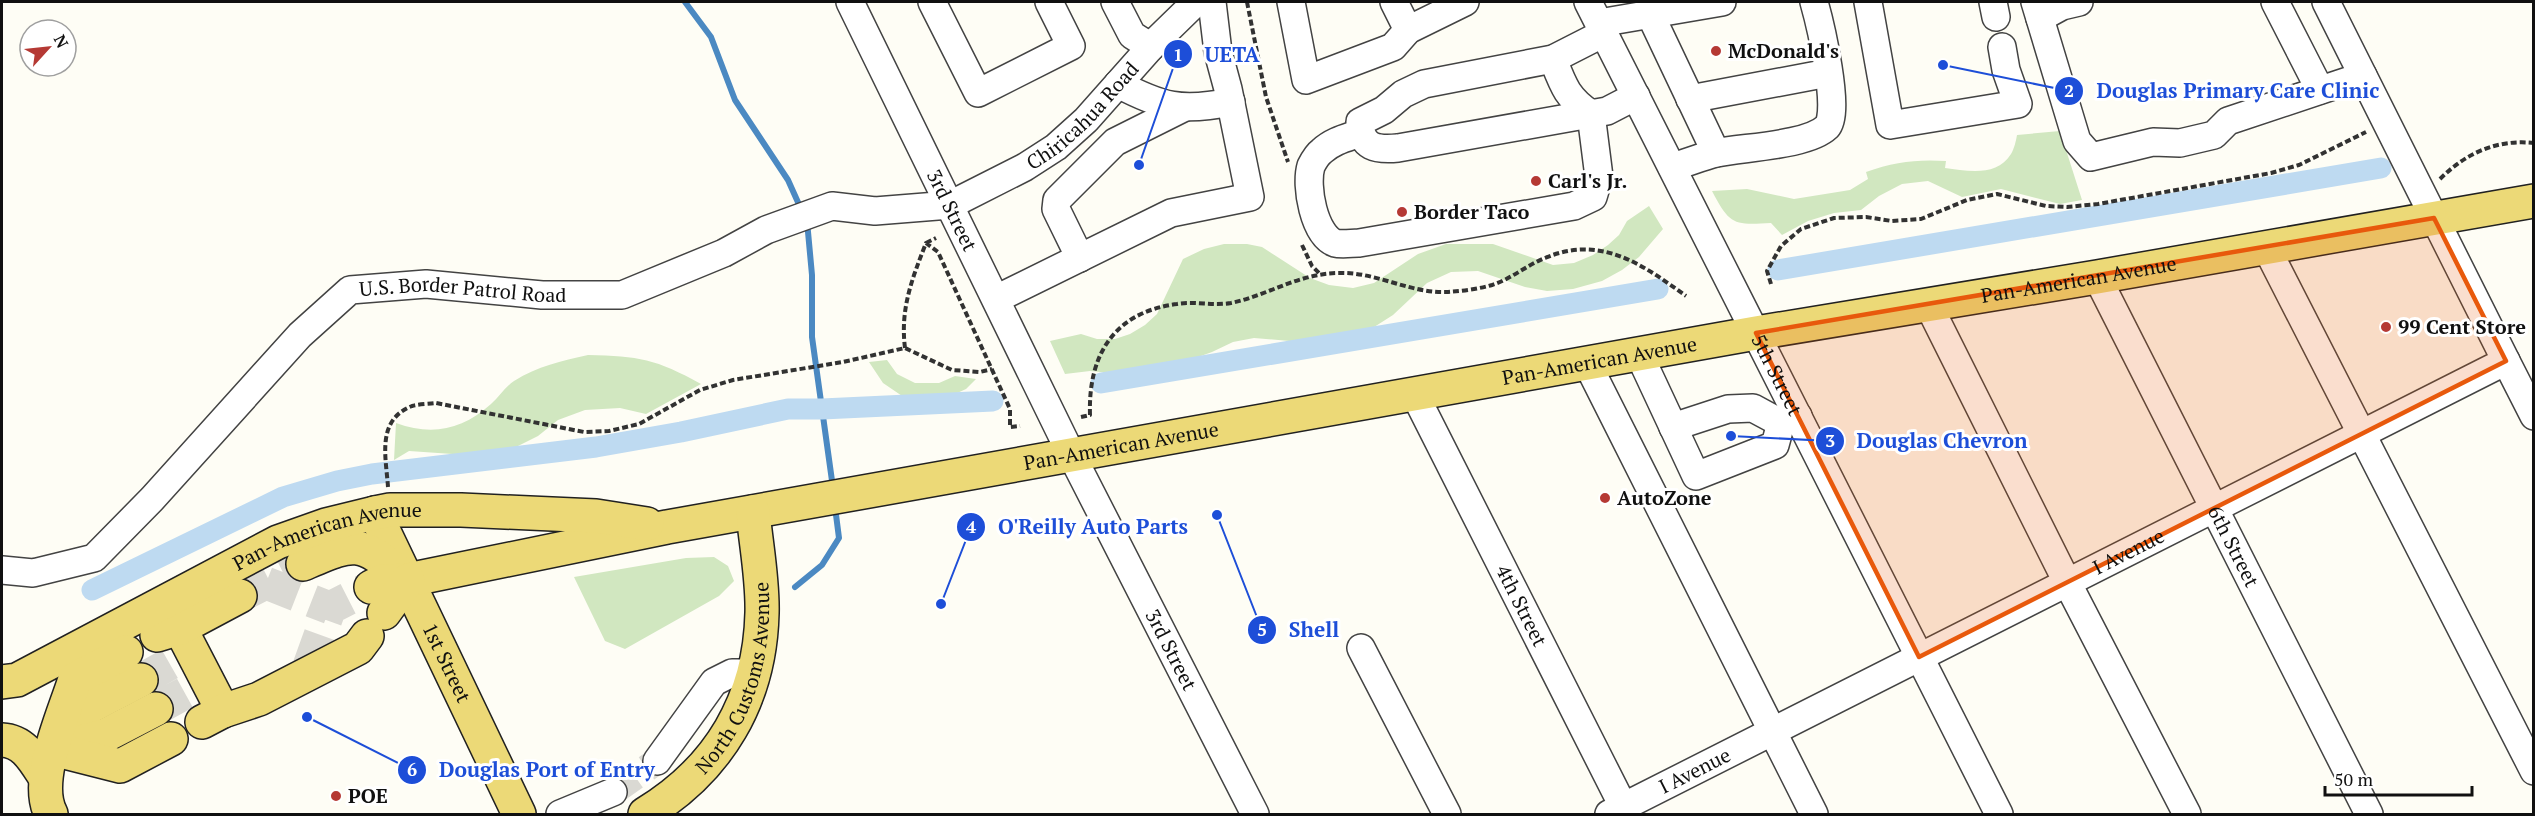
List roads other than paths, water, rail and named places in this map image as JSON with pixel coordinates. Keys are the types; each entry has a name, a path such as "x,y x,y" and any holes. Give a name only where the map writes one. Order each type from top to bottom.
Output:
{"main road":[{"name":"Pan-American Avenue","path":"240,596 190,672 259,699 307,671 358,648 374,612 383,581 408,580 667,527 1756,333 2097,277 2534,201"},
{"name":"Pan-American Avenue","path":"9,681 278,542 326,525 381,501 390,510 596,516 667,527"},
{"name":"1st Street","path":"381,501 408,580 519,814"},
{"name":"North Customs Avenue","path":"645,814 660,806 704,768 737,721 756,673 762,604 753,512"},
{"path":"303,564 349,547 367,549 408,580"},
{"path":"51,814 46,805 49,763 75,679 148,694"},
{"path":"49,763 96,721 148,694"},
{"path":"2,740 12,741 49,763 120,766 148,694"}],"street":[{"name":"3rd Street","path":"850,2 996,299 1068,419 1072,456 1255,814"},
{"path":"932,2 978,93 1071,46 1050,2"},
{"path":"1115,2 1132,34 1151,47"},
{"name":"Chiricahua Road","path":"950,205 1025,167 1056,147 1086,120 1151,47 1196,2"},
{"path":"996,299 1171,213 1250,197 1231,102 1218,52 1212,2"},
{"path":"1291,2 1306,80 1393,47 1408,30 1465,2"},
{"path":"1394,2 1408,30"},
{"path":"1636,96 1607,111 1398,148 1380,149 1367,144 1360,133 1360,122 1384,110 1403,94 1424,84 1553,59 1597,19 1650,14 1722,2"},
{"path":"1672,167 1716,153 1803,139 1827,127 1832,115 1833,95 1814,2"},
{"path":"1868,2 1890,125 2018,104 2006,70 2002,47"},
{"path":"2079,2 2037,10 2077,141 2091,157 2153,142 2180,143 2214,135 2228,121 2363,76"},
{"path":"2275,2 2320,90"},
{"path":"2326,2 2534,416"},
{"path":"1650,14 1716,153"},
{"name":"5th Street","path":"1597,19 1756,333 1789,419 1919,657 1999,814"},
{"path":"1553,59 1565,91 1575,104 1591,114"},
{"path":"1690,99 1828,73"},
{"path":"1118,84 1160,104 1183,108 1231,102"},
{"path":"1080,258 1056,209 1058,200 1115,142 1183,108"},
{"path":"1360,133 1338,140 1321,152 1311,166 1310,187 1313,212 1321,233 1336,243 1359,243 1574,206 1593,197 1599,177 1591,114"},
{"name":"U.S. Border Patrol Road","path":"2,570 33,573 94,558 152,499 300,335 350,290 426,284 542,295 622,295 724,253 766,230 832,206 875,211 950,205"},
{"path":"2266,247 2534,771"},
{"name":"6th Street","path":"2097,277 2369,814"},
{"path":"1928,304 2067,582 2187,814"},
{"path":"1639,354 1673,427 1696,476 1775,445 1789,419 1753,408 1728,409 1673,427"},
{"name":"I Avenue","path":"1620,812 1771,732 2506,361"},
{"path":"1587,363 1814,814"},
{"name":"4th Street","path":"1415,395 1620,812"},
{"path":"990,471 1027,452 1068,419"},
{"path":"1361,648 1447,814"},
{"path":"657,761 714,682 732,673 756,673"},
{"path":"560,814 613,792"}],"waterway":[{"path":"685,2 711,37 735,100 788,180 801,209"},
{"path":"1778,270 2381,168"},
{"path":"807,221 812,275 812,337 833,488"},
{"path":"1101,383 1658,289"},
{"path":"92,590 283,497 337,481 372,474 596,447 788,409 993,401"},
{"path":"795,587 822,565 839,538 835,507"}],"tunnel":[{"path":"240,596 303,564"},
{"path":"266,583 330,608"},
{"path":"309,666 330,608 371,587"},
{"path":"141,680 171,663"},
{"path":"156,709 187,692"},
{"path":"613,792 657,761"}],"place":[{"name":"McDonald's","path":"1716,51"},
{"name":"Douglas Primary Care Clinic","path":"1943,65"},
{"name":"UETA","path":"1139,165"},
{"name":"Carl's Jr.","path":"1536,181"},
{"name":"Border Taco","path":"1402,212"},
{"name":"99 Cent Store","path":"2386,327"},
{"name":"Douglas Chevron","path":"1731,436"},
{"name":"AutoZone","path":"1605,498"},
{"name":"Shell","path":"1217,515"},
{"name":"O'Reilly Auto Parts","path":"941,604"},
{"name":"Douglas Port of Entry","path":"307,717"},
{"name":"POE","path":"336,796"}]}
